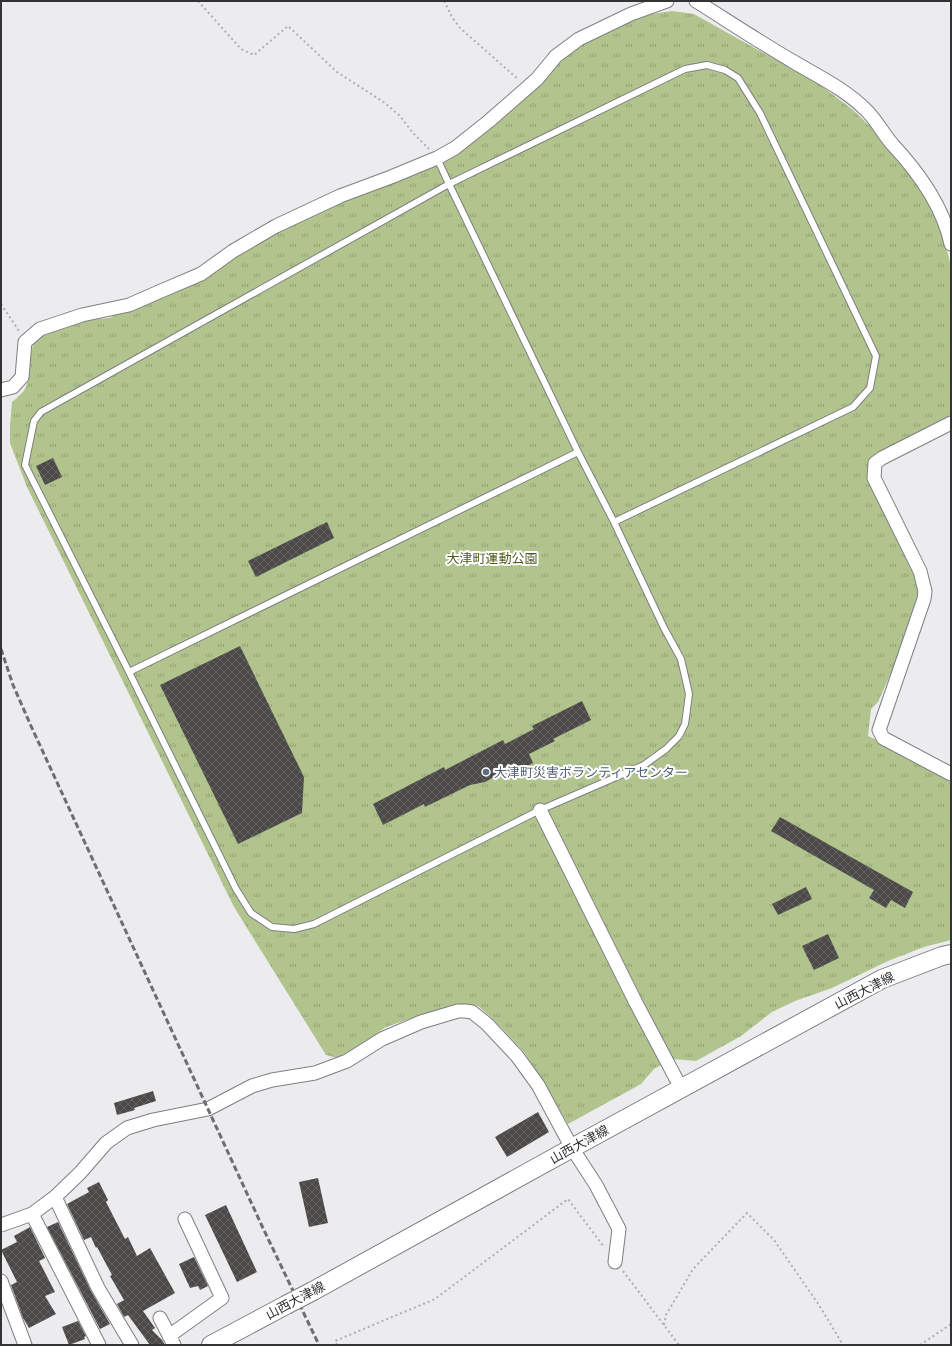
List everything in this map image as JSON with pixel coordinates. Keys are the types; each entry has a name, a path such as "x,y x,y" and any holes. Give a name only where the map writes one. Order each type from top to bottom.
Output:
{"main road":[{"name":"山西大津線","path":"220,1343 286,1305 882,979 951,954"}],"street":[{"path":"1,390 13,387 22,377 25,342 40,329 82,315 129,304 161,292 201,274 233,251 276,226 340,196 437,158 461,143 489,121 537,79 556,56 579,39 631,14 666,1"},
{"path":"696,1 794,62 832,83 868,112 886,137 909,162 934,199 949,235 951,244"},
{"path":"951,423 882,458 875,464 874,478 920,571 925,591 924,599 879,730 883,738 951,774"},
{"path":"540,810 636,1003 681,1088"},
{"path":"1,1224 32,1214 55,1197 106,1143 127,1128 153,1120 208,1109 252,1086 272,1080 315,1073 347,1061 382,1039 414,1025 458,1011 472,1012 487,1024 517,1056 538,1085 572,1148 596,1185 619,1228 615,1262"},
{"path":"55,1197 98,1288 132,1345"},
{"path":"32,1214 99,1345"},
{"path":"160,1318 172,1340 222,1298 185,1219"},
{"path":"1,1281 25,1345"}],"lane":[{"path":"437,158 449,184 578,452 614,522 664,628 681,659 689,694 685,724 678,736 666,749 644,765 540,810 314,924 294,929 272,927 251,913 236,890 25,465 34,422 40,412 449,184 685,69 707,65 725,70 738,78 760,113 876,356 870,388 853,406 614,522"},
{"path":"129,672 578,452"}],"path":[{"path":"198,1 241,49 254,55 288,26 337,72 385,103 400,116 413,133 437,158"},
{"path":"444,1 452,17 460,28 527,88"},
{"path":"1,304 14,322 25,342"},
{"path":"337,1345 335,1341 435,1299 568,1199 679,1345"},
{"path":"664,1325 666,1315 694,1269 747,1213 774,1240 819,1305 843,1345"},
{"path":"920,1345 951,1324"}],"green space":[{"name":"大津町運動公園","path":"672,11 694,14 819,84 853,110 875,131 923,191 941,228 951,266 951,418 878,454 868,464 868,477 912,569 917,583 918,599 904,644 878,702 871,709 868,736 890,746 951,783 951,940 924,947 888,961 832,988 795,1001 772,1012 741,1036 696,1061 673,1059 654,1069 641,1084 568,1124 524,1052 494,1020 478,1006 458,1005 427,1013 386,1027 358,1047 337,1058 326,1055 234,907 27,487 10,443 12,402 25,389 29,361 34,342 54,328 86,320 109,318 193,284 243,250 320,212 421,171 565,53 632,17"}],"building":[{"path":"53,458 62,477 45,485 36,466"},
{"path":"327,522 334,538 256,577 248,561"},
{"path":"240,646 304,777 302,813 238,844 160,685"},
{"path":"582,701 591,720 553,739 555,741 529,754 533,763 518,770 514,763 502,769 494,777 485,782 470,785 425,807 424,804 383,825 373,804 444,767 445,770 503,740 505,744 534,729 532,726"},
{"path":"780,817 913,892 905,908 891,900 886,908 869,898 874,890 771,831"},
{"path":"806,887 812,899 778,915 772,904"},
{"path":"828,934 839,958 814,970 802,946"},
{"path":"153,1091 156,1101 134,1108 135,1110 117,1115 114,1103"},
{"path":"538,1112 549,1132 507,1157 495,1137"},
{"path":"318,1178 328,1223 309,1227 299,1182"},
{"path":"99,1182 108,1200 106,1202 125,1239 128,1237 137,1256 150,1248 175,1293 143,1311 155,1328 152,1330 165,1345 150,1345 128,1315 124,1317 117,1304 124,1300 110,1276 112,1275 91,1237 84,1240 67,1204 89,1192 87,1188"},
{"path":"226,1205 257,1272 237,1282 205,1215"},
{"path":"58,1222 91,1291 110,1324 100,1329 47,1227"},
{"path":"30,1227 45,1258 39,1261 55,1292 45,1296 56,1314 29,1328 23,1318 11,1285 17,1282 1,1250 17,1242 14,1236"},
{"path":"194,1257 208,1286 200,1290 198,1286 190,1288 179,1264"},
{"path":"78,1321 86,1336 84,1337 85,1339 69,1345 62,1327"}],"railway":[{"path":"1,649 13,685 31,726 262,1226 319,1345"}],"place":[{"name":"大津町災害ボランティアセンター","path":"486,772"}]}
